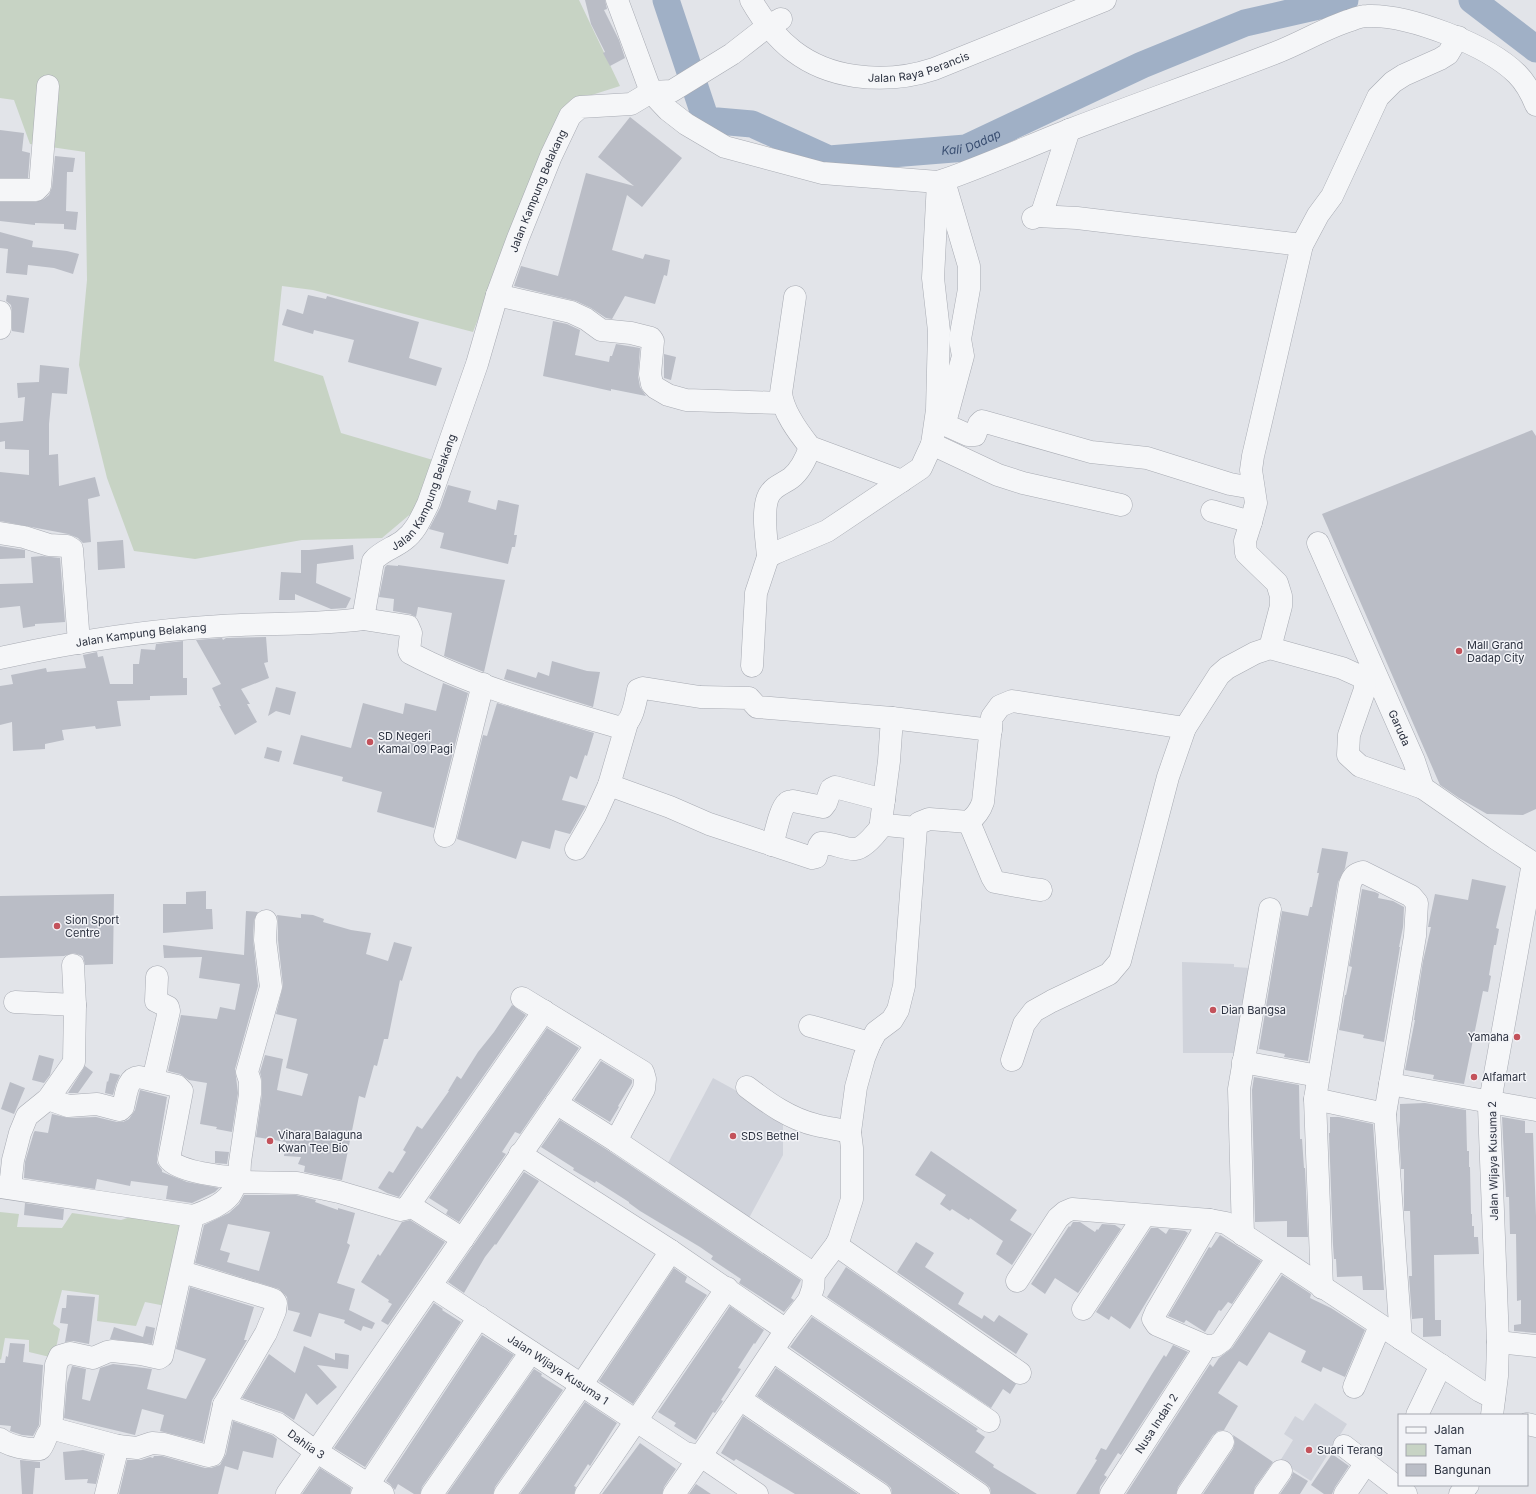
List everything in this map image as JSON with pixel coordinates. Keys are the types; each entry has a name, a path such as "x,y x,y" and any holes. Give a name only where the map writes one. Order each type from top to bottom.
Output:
{"street":[{"path":"617,0 662,91 668,110 686,124 725,147 822,173 941,181 983,167 1070,130 1278,52 1337,24 1365,16 1387,16 1431,28 1458,38 1500,60 1518,75 1532,96 1536,105"},
{"name":"Jalan Raya Perancis","path":"751,0 774,22 825,53 856,62 876,64 894,64 930,56 1066,0"},
{"name":"Jalan Raya Perancis","path":"768,0 774,22 784,44 800,56 818,66 835,72 874,79 894,79 915,75 934,69 1105,0"},
{"name":"Jalan Kampung Belakang","path":"0,658 113,636 221,626 324,624 363,619 373,561 377,556 403,541 412,533 428,504 477,364 497,295 520,231 551,156 570,116 580,107 631,104 662,91 732,54 774,22"},
{"path":"1270,648 1281,606 1281,596 1277,583 1246,553 1245,541 1252,522 1256,503 1251,470 1253,456 1302,245 1318,214 1332,196 1378,97 1393,82 1404,75 1448,54 1458,38"},
{"path":"0,190 36,190 40,186 48,86"},
{"path":"1070,130 1037,217 1077,218 1302,245"},
{"path":"768,557 827,531 921,468 932,444 937,410 938,331 933,278 941,181"},
{"path":"941,181 969,266 969,289 960,339 963,356 946,419 948,426 968,435 975,435 979,424 982,421 1091,452 1147,458 1230,484 1253,488"},
{"path":"497,295 571,312 586,319 601,330 651,338 650,374 652,384 668,395 686,400 782,403"},
{"path":"795,297 781,393 782,403 810,447 902,481"},
{"path":"0,312 0,328"},
{"path":"932,444 998,475 1023,484 1121,505"},
{"path":"752,666 756,593 768,557 765,509 769,496 777,486 791,478 802,467 810,447"},
{"path":"1212,511 1252,522"},
{"path":"0,533 24,537 49,544 67,546 72,549 79,643"},
{"name":"Garuda","path":"1318,543 1414,761 1423,788"},
{"path":"363,619 408,626 411,633 408,648 410,653 434,666 527,700 618,727 627,723"},
{"path":"1012,1060 1024,1024 1034,1011 1109,974 1120,961 1160,804 1185,728 1219,675 1227,668 1242,660 1270,648 1342,668 1364,678 1365,689 1349,735 1348,755 1360,766 1423,788 1495,838 1534,862"},
{"path":"445,836 483,684"},
{"path":"576,849 595,816 609,785 638,690 642,688 700,697 749,698 757,707 892,718 991,730"},
{"path":"674,1494 693,1459 740,1399 786,1330 809,1300 813,1288 814,1274 836,1245 852,1199 852,1148 850,1132 852,1106 856,1087 870,1043 876,1032 892,1020 898,1010 904,986 916,828 919,823 929,820 969,822 981,810 992,717 1000,706 1012,701 1185,728"},
{"path":"883,824 881,822 889,761 892,718"},
{"path":"609,785 670,807 709,824 814,858 821,843 855,849 861,846 876,833 883,824"},
{"path":"772,845 783,810 789,802 793,801 823,807 831,790 835,787 884,800"},
{"path":"969,822 992,877 996,882 1041,890"},
{"path":"883,824 916,828"},
{"name":"Jalan Wijaya Kusuma 2","path":"1495,1410 1498,1342 1489,1107 1534,862"},
{"path":"1322,1288 1315,1099 1350,884 1356,874 1363,872 1411,896 1417,903 1415,936 1385,1114 1401,1339"},
{"path":"1244,1235 1238,1098 1270,909"},
{"path":"73,965 75,1005 74,1062 48,1099 27,1116 24,1121 5,1187 193,1216 215,1207 222,1202 231,1194 239,1180 240,1162 250,1094 250,1081 247,1072 271,987 265,940 266,921"},
{"path":"153,1080 169,1011 168,1007 156,1001 157,977"},
{"path":"522,998 643,1072 645,1079 644,1089 616,1141"},
{"path":"15,1002 75,1005"},
{"path":"48,1099 68,1106 97,1104 120,1110 123,1107 129,1082 132,1079 139,1077 177,1086 182,1091 170,1159 175,1165 196,1172 239,1180 296,1183 339,1192 400,1210 405,1209 409,1204 544,1012"},
{"path":"810,1026 870,1043"},
{"path":"287,1494 597,1044"},
{"path":"1244,1062 1318,1076"},
{"path":"1390,1084 1536,1110"},
{"path":"747,1087 774,1106 794,1117 815,1125 850,1132"},
{"path":"1315,1099 1385,1114"},
{"path":"556,1104 616,1141 814,1274"},
{"path":"520,1154 727,1288 786,1330"},
{"path":"409,1204 463,1239"},
{"path":"1017,1281 1058,1218 1065,1212 1072,1209 1144,1216 1210,1220 1226,1224 1480,1391 1495,1410"},
{"path":"0,1439 16,1446 42,1448 48,1433 51,1430 56,1365 60,1356 70,1353 93,1358 112,1351 161,1357 182,1272 193,1216"},
{"path":"1083,1309 1144,1216"},
{"path":"1210,1220 1156,1312 1153,1319 1157,1325 1206,1346 1215,1346 1222,1341 1277,1258"},
{"path":"836,1245 1020,1373"},
{"path":"505,1494 670,1251"},
{"path":"51,1430 54,1429 118,1446 137,1448 152,1443 164,1444 208,1456 212,1454 214,1451 224,1405 266,1333 275,1311 276,1303 274,1300 269,1298 182,1272"},
{"name":"Jalan Wijaya Kusuma 1","path":"431,1286 693,1459 757,1494"},
{"path":"586,1494 727,1288"},
{"path":"809,1300 989,1421"},
{"path":"371,1491 479,1317"},
{"path":"1354,1387 1380,1326"},
{"path":"1498,1342 1536,1346"},
{"path":"773,1351 979,1494"},
{"path":"432,1494 531,1352"},
{"name":"Nusa Indah 2","path":"1111,1494 1202,1353"},
{"path":"1417,1414 1441,1365"},
{"path":"740,1399 880,1494"},
{"name":"Dahlia 3","path":"224,1405 278,1424 371,1491"},
{"path":"1188,1494 1223,1442"},
{"path":"106,1494 118,1446"},
{"path":"1344,1446 1406,1494"},
{"name":"Jalan Wijaya Kusuma 1","path":"693,1459 731,1494"},
{"path":"1345,1494 1366,1463"},
{"path":"1265,1494 1281,1471"},
{"path":"1460,1494 1467,1486"}],"shaded area":[{"name":"Dian Bangsa","path":"1182,962 1234,964 1234,967 1251,968 1237,1053 1183,1053"},
{"name":"SDS Bethel","path":"713,1078 783,1116 783,1155 749,1218 668,1163"},
{"name":"Suari Terang","path":"1315,1403 1347,1424 1311,1481 1280,1461 1293,1440 1284,1434 1295,1416 1303,1421"}],"green space":[{"path":"0,0 579,0 620,86 573,101 533,177 473,332 313,290 282,286 274,361 323,376 341,433 433,460 414,511 382,538 302,540 195,559 134,551 107,478 79,365 87,280 85,152 30,144 14,100 0,98"},
{"path":"0,1212 19,1214 17,1227 62,1228 72,1213 121,1220 131,1217 194,1226 176,1308 145,1302 136,1326 97,1321 99,1295 62,1290 53,1324 60,1329 54,1358 29,1352 29,1340 5,1338 1,1360"}],"building":[{"path":"585,0 605,0 607,9 604,10 619,40 625,58 610,66 603,53 605,52 591,24"},
{"path":"630,117 682,158 642,207 627,195 612,250 643,259 645,254 670,260 667,276 664,275 655,304 625,296 612,319 606,318 591,308 576,301 514,286 521,266 558,276 586,173 634,186 598,157"},
{"path":"0,130 24,133 22,151 30,153 28,178 0,178"},
{"path":"55,156 75,158 73,172 67,172 66,211 78,212 76,230 64,229 64,224 35,223 35,225 0,221 0,202 36,202 49,195 52,187"},
{"path":"0,232 33,241 32,247 79,254 73,274 54,268 28,265 27,275 6,273 8,249 0,248"},
{"path":"7,295 29,298 24,333 12,331 12,312 11,305 6,301"},
{"path":"308,295 326,299 327,296 419,322 409,358 442,368 436,386 348,362 354,340 314,330 313,334 282,325 287,309 303,314"},
{"path":"553,321 567,324 580,330 575,355 609,362 610,356 612,356 616,344 640,348 638,376 640,387 646,396 611,389 611,391 543,376"},
{"path":"664,354 676,357 671,380 664,378"},
{"path":"40,365 69,368 67,394 52,393 49,424 49,455 58,454 59,486 95,477 100,496 88,499 91,542 83,543 78,538 68,534 0,521 0,472 29,475 29,450 5,449 5,441 0,442 0,423 23,421 25,397 18,398 17,383 39,382"},
{"name":"Mall Grand Dadap City","path":"1532,430 1536,436 1536,809 1523,815 1487,814 1440,785 1322,514"},
{"path":"448,485 471,491 468,502 496,510 498,500 519,505 514,535 517,535 515,547 512,547 508,564 440,548 444,533 429,529 440,508"},
{"path":"123,540 125,568 98,570 97,542"},
{"path":"353,545 354,559 317,564 316,583 351,598 346,608 331,609 295,594 295,600 279,600 281,572 301,573 301,550"},
{"path":"0,546 25,550 25,558 0,559"},
{"path":"42,556 60,558 65,622 35,624 35,626 23,628 20,606 0,608 0,584 33,583 31,557"},
{"path":"387,565 398,565 505,580 484,672 444,656 452,613 418,607 416,617 410,614 393,611 394,599 379,597 385,567"},
{"path":"266,637 268,662 264,663 269,678 241,689 250,704 247,704 257,722 235,735 219,706 221,706 212,688 221,684 196,640"},
{"path":"183,641 183,678 187,678 187,695 150,696 150,700 117,701 121,726 96,729 95,726 62,730 64,740 45,744 45,749 13,751 12,722 0,725 0,686 13,684 11,675 46,668 47,672 86,668 83,655 97,652 98,657 103,656 110,684 133,684 133,664 139,664 141,649 155,650 156,644"},
{"path":"552,661 587,671 600,672 593,707 504,679 507,669 536,678 538,672 549,676"},
{"path":"443,683 468,693 434,828 377,812 382,792 342,781 343,777 293,764 301,735 351,748 363,703 403,714 405,703 436,711"},
{"path":"276,687 296,692 290,715 276,711 268,716"},
{"path":"497,703 594,733 587,756 585,755 577,779 570,776 562,800 586,806 570,834 555,830 550,849 522,841 516,859 457,839 483,735 487,736"},
{"path":"267,747 282,751 279,762 264,758"},
{"path":"1322,848 1348,852 1345,868 1338,882 1308,1061 1284,1057 1285,1054 1259,1049 1282,911 1308,916 1310,907 1312,907 1319,873 1317,873"},
{"path":"1472,879 1506,886 1496,928 1499,929 1496,945 1494,945 1488,992 1483,991 1464,1084 1433,1079 1434,1075 1405,1070 1415,1020 1423,961 1431,927 1428,927 1435,894 1468,900"},
{"path":"1362,889 1375,892 1379,894 1378,898 1393,901 1404,907 1403,927 1384,1042 1363,1038 1364,1035 1339,1030 1352,967 1349,966"},
{"path":"206,891 206,909 212,909 213,929 163,933 163,904 186,904 186,892"},
{"name":"Sion Sport Centre","path":"114,894 113,964 85,965 83,956 73,953 64,956 0,958 0,896"},
{"path":"246,911 258,912 254,920 253,939 258,986 235,1069 238,1093 232,1132 216,1129 217,1127 200,1124 207,1083 189,1080 180,1074 168,1071 181,1015 217,1019 220,1007 235,1010 240,984 199,978 202,957 164,958 163,945 244,955"},
{"path":"301,914 313,915 324,919 323,922 351,930 371,933 366,954 388,961 394,942 412,947 402,981 400,980 388,1039 384,1039 377,1066 374,1065 365,1098 359,1096 342,1180 304,1172 305,1166 298,1164 301,1157 284,1156 286,1142 256,1137 262,1094 260,1072 265,1055 283,1059 277,1090 302,1096 308,1074 286,1068 297,1019 276,1014 283,986 277,915 301,918"},
{"path":"512,1005 526,1015 399,1197 378,1188 389,1171 393,1173 406,1152 403,1150 417,1126 422,1129 449,1091 457,1076 461,1079 478,1052 494,1032"},
{"path":"547,1028 579,1048 520,1134 515,1132 502,1152 506,1154 459,1222 446,1214 448,1210 429,1198"},
{"path":"39,1055 54,1059 50,1075 44,1083 32,1080"},
{"path":"601,1061 632,1080 632,1083 610,1122 574,1100"},
{"path":"85,1066 93,1072 78,1093 68,1093"},
{"path":"110,1073 120,1075 113,1095 105,1093"},
{"path":"1254,1077 1299,1085 1300,1139 1302,1139 1305,1168 1308,1237 1287,1237 1287,1221 1255,1222 1252,1090"},
{"path":"10,1082 25,1088 14,1114 1,1109"},
{"path":"140,1090 167,1097 157,1157 157,1163 162,1172 187,1182 219,1188 215,1192 192,1203 166,1199 168,1186 131,1181 130,1186 97,1179 95,1189 24,1178 25,1162 34,1132 48,1133 52,1114 69,1118 96,1117 123,1122 129,1119 135,1110"},
{"path":"1425,1103 1466,1110 1472,1226 1474,1226 1474,1237 1478,1237 1479,1254 1434,1255 1435,1320 1441,1320 1441,1336 1423,1337 1423,1318 1412,1319 1409,1276 1412,1276 1410,1211 1404,1211 1404,1169 1401,1169 1399,1130 1400,1104"},
{"path":"1330,1117 1339,1117 1373,1124 1384,1290 1363,1290 1362,1276 1337,1277 1336,1259 1334,1259 1333,1245 1329,1133"},
{"path":"1502,1117 1525,1121 1525,1133 1533,1133 1536,1216 1536,1333 1514,1331 1514,1325 1521,1324 1521,1300 1517,1301 1516,1234 1510,1234 1509,1197 1506,1197"},
{"path":"560,1120 609,1151 801,1280 791,1298 794,1300 784,1312 739,1283 741,1279 711,1259 713,1256 700,1247 640,1211 629,1202 596,1181 595,1183 573,1170 574,1168 541,1147"},
{"path":"215,1151 229,1152 227,1164 215,1163"},
{"path":"931,1151 1017,1210 1010,1220 1032,1234 1012,1265 996,1254 1003,1241 970,1218 969,1220 952,1209 950,1211 940,1204 946,1195 915,1175"},
{"path":"524,1172 539,1181 496,1245 495,1244 485,1257 464,1293 448,1282"},
{"path":"244,1195 296,1195 316,1200 315,1202 338,1210 338,1208 355,1213 347,1243 350,1245 337,1283 355,1289 349,1310 375,1323 372,1329 363,1326 361,1331 344,1323 345,1320 319,1313 311,1337 293,1331 300,1313 288,1310 287,1297 279,1289 195,1263 204,1225 229,1213 239,1204","holes":["228,1224 270,1232 259,1271 227,1262 230,1253 220,1250"]},
{"path":"25,1203 64,1209 63,1220 24,1215"},
{"path":"410,1220 445,1242 388,1325 381,1321 392,1304 388,1302 389,1300 361,1282 378,1254 380,1256 402,1222"},
{"path":"1073,1222 1080,1222 1095,1232 1102,1224 1115,1225 1121,1229 1078,1293 1055,1278 1045,1294 1031,1284"},
{"path":"1151,1228 1158,1228 1166,1234 1169,1229 1185,1231 1188,1233 1130,1329 1111,1316 1109,1320 1096,1312"},
{"path":"1220,1235 1261,1261 1232,1304 1228,1302 1221,1311 1219,1310 1205,1332 1186,1320 1184,1323 1168,1316 1209,1247 1211,1248"},
{"path":"916,1242 934,1253 925,1267 964,1293 958,1304 982,1319 984,1315 994,1322 999,1315 1028,1334 1016,1354 897,1272"},
{"path":"846,1267 1016,1384 1010,1394 1003,1389 991,1408 827,1297"},
{"path":"674,1268 687,1277 685,1282 707,1295 633,1404 599,1381"},
{"path":"1282,1275 1311,1294 1310,1298 1331,1308 1365,1330 1345,1377 1323,1367 1321,1372 1301,1362 1306,1351 1269,1332 1247,1366 1239,1361 1218,1393 1238,1406 1224,1430 1218,1431 1213,1435 1178,1487 1176,1494 1126,1494 1210,1364 1213,1367 1219,1358 1232,1348"},
{"path":"190,1287 254,1307 244,1340 247,1340 212,1400 203,1442 160,1431 164,1415 142,1409 135,1435 64,1418 67,1383 72,1366 86,1369 82,1399 90,1401 100,1368 113,1364 152,1369 147,1389 186,1399 206,1359 176,1349"},
{"path":"67,1295 95,1297 89,1344 73,1341 65,1342 68,1324 60,1323 62,1308 66,1308"},
{"path":"434,1303 461,1322 365,1467 334,1448"},
{"path":"730,1306 764,1330 738,1368 741,1369 721,1400 723,1401 715,1413 713,1412 696,1440 674,1426 676,1423 658,1412"},
{"path":"812,1317 978,1429 976,1431 985,1437 975,1452 994,1465 993,1467 1037,1494 991,1494 990,1488 986,1484 790,1347"},
{"path":"146,1326 155,1328 152,1344 110,1339 114,1327 143,1337"},
{"path":"482,1335 514,1355 422,1487 420,1494 414,1494 398,1484 395,1490 386,1481"},
{"path":"10,1343 25,1344 23,1362 43,1365 39,1425 33,1436 22,1435 10,1431 11,1426 0,1425 0,1363 5,1363 6,1356 8,1357"},
{"path":"1173,1345 1188,1352 1121,1455 1118,1453 1104,1475 1107,1477 1100,1487 1099,1494 1076,1494 1097,1460 1095,1459 1101,1448 1106,1450 1164,1355 1166,1357"},
{"path":"304,1346 335,1360 335,1353 349,1355 348,1369 317,1365 337,1387 317,1405 306,1393 294,1420 282,1412 242,1398 269,1354 295,1373"},
{"path":"776,1368 957,1494 892,1494 891,1488 887,1484 757,1396"},
{"path":"534,1369 542,1374 541,1376 563,1390 495,1487 493,1494 447,1494"},
{"path":"585,1402 617,1423 590,1466 588,1464 574,1486 576,1487 574,1494 520,1494"},
{"path":"743,1416 858,1494 795,1494 736,1459 734,1461 721,1453"},
{"path":"233,1421 272,1435 277,1439 273,1458 243,1451 238,1470 225,1466 218,1494 119,1494 127,1460 141,1460 150,1457 153,1458 154,1456 162,1456 205,1468 220,1465 226,1454"},
{"path":"1233,1435 1273,1462 1255,1487 1253,1494 1203,1494 1233,1449 1235,1442"},
{"path":"640,1443 676,1469 664,1487 662,1494 602,1494"},
{"path":"83,1450 103,1455 96,1484 87,1483 88,1479 65,1480 63,1452"},
{"path":"1332,1454 1349,1466 1332,1494 1324,1494 1311,1485"},
{"path":"20,1460 40,1462 40,1468 35,1468 33,1494 22,1494"},
{"path":"320,1468 351,1488 350,1494 302,1494"},
{"path":"1293,1472 1308,1481 1300,1494 1280,1494 1291,1478"},
{"path":"696,1484 711,1494 689,1494"}],"waterway":[{"name":"Kali Dadap","path":"666,0 706,120 752,124 829,159 966,148 1142,65 1245,23 1345,0"},
{"name":"Kali Dadap","path":"1472,0 1536,49"}],"place":[{"name":"Mall Grand Dadap City","path":"1459,651"},
{"name":"SD Negeri Kamal 09 Pagi","path":"370,742"},
{"name":"Sion Sport Centre","path":"57,926"},
{"name":"Dian Bangsa","path":"1213,1010"},
{"name":"Yamaha","path":"1517,1037"},
{"name":"Alfamart","path":"1474,1077"},
{"name":"SDS Bethel","path":"733,1136"},
{"name":"Vihara Balaguna Kwan Tee Bio","path":"270,1141"},
{"name":"Suari Terang","path":"1309,1450"}]}
